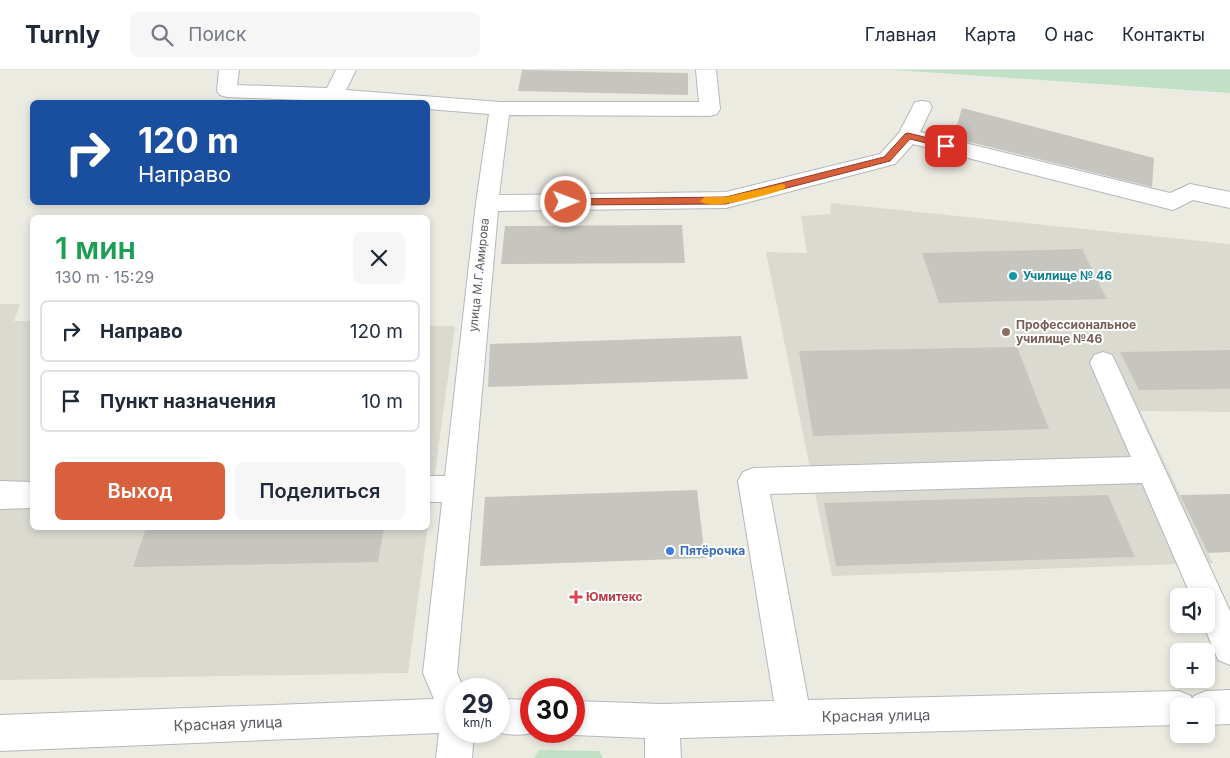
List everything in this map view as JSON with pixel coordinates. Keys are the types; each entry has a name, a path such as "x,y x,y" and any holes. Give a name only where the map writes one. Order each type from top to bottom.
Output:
{"street":[{"path":"229,70 227,91 334,95 398,100"},
{"path":"334,95 346,70"},
{"path":"430,103 500,108 710,109 706,70"},
{"path":"486,203 726,200 887,159 908,136 922,107"},
{"name":"улица М.Г.Амирова","path":"445,686 440,674 486,203 500,108"},
{"path":"908,136 1173,202 1190,192 1230,200"},
{"path":"1103,363 1230,648"},
{"path":"794,718 752,482 1150,470"},
{"path":"430,489 458,489"},
{"path":"0,495 30,495"},
{"path":"1215,708 1230,707"},
{"name":"Красная улица","path":"585,718 662,721 1170,708"},
{"name":"Красная улица","path":"0,733 445,715"},
{"path":"662,721 663,758"},
{"path":"454,758 456,743"}],"shaded area":[{"name":"Профессиональное училище №46","path":"831,203 1230,244 1230,412 1140,411 1213,563 832,576 766,252 807,253 801,216 830,214"},
{"path":"0,304 20,304 14,321 30,321 30,530 428,530 408,673 0,680"},
{"path":"430,326 455,326 430,510"}],"green space":[{"path":"895,70 1230,70 1230,93"},
{"path":"539,750 599,751 603,758 534,758"}],"building":[{"path":"522,70 688,73 688,95 518,91"},
{"path":"962,108 1154,158 1152,187 953,138"},
{"path":"682,225 685,263 501,264 505,226"},
{"name":"Училище № 46","path":"1082,249 1107,299 939,303 922,253"},
{"path":"741,336 748,379 488,387 490,344"},
{"path":"1017,347 1049,429 813,436 799,351"},
{"path":"1230,350 1230,389 1139,390 1120,352"},
{"path":"697,490 705,558 480,566 485,497"},
{"path":"1230,494 1230,552 1208,553 1180,495"},
{"path":"1108,495 1135,557 836,566 824,503"},
{"path":"145,530 384,530 378,562 133,567"}],"slow traffic":[{"path":"705,201 726,200 782,187"}],"place":[{"name":"Училище № 46","path":"1013,276"},
{"name":"Профессиональное училище №46","path":"1006,332"},
{"name":"Пятёрочка","path":"670,551"},
{"name":"Юмитекс","path":"576,597"}],"route":[{"path":"566,202 726,200 792,185 887,159 908,136 946,146"}]}
